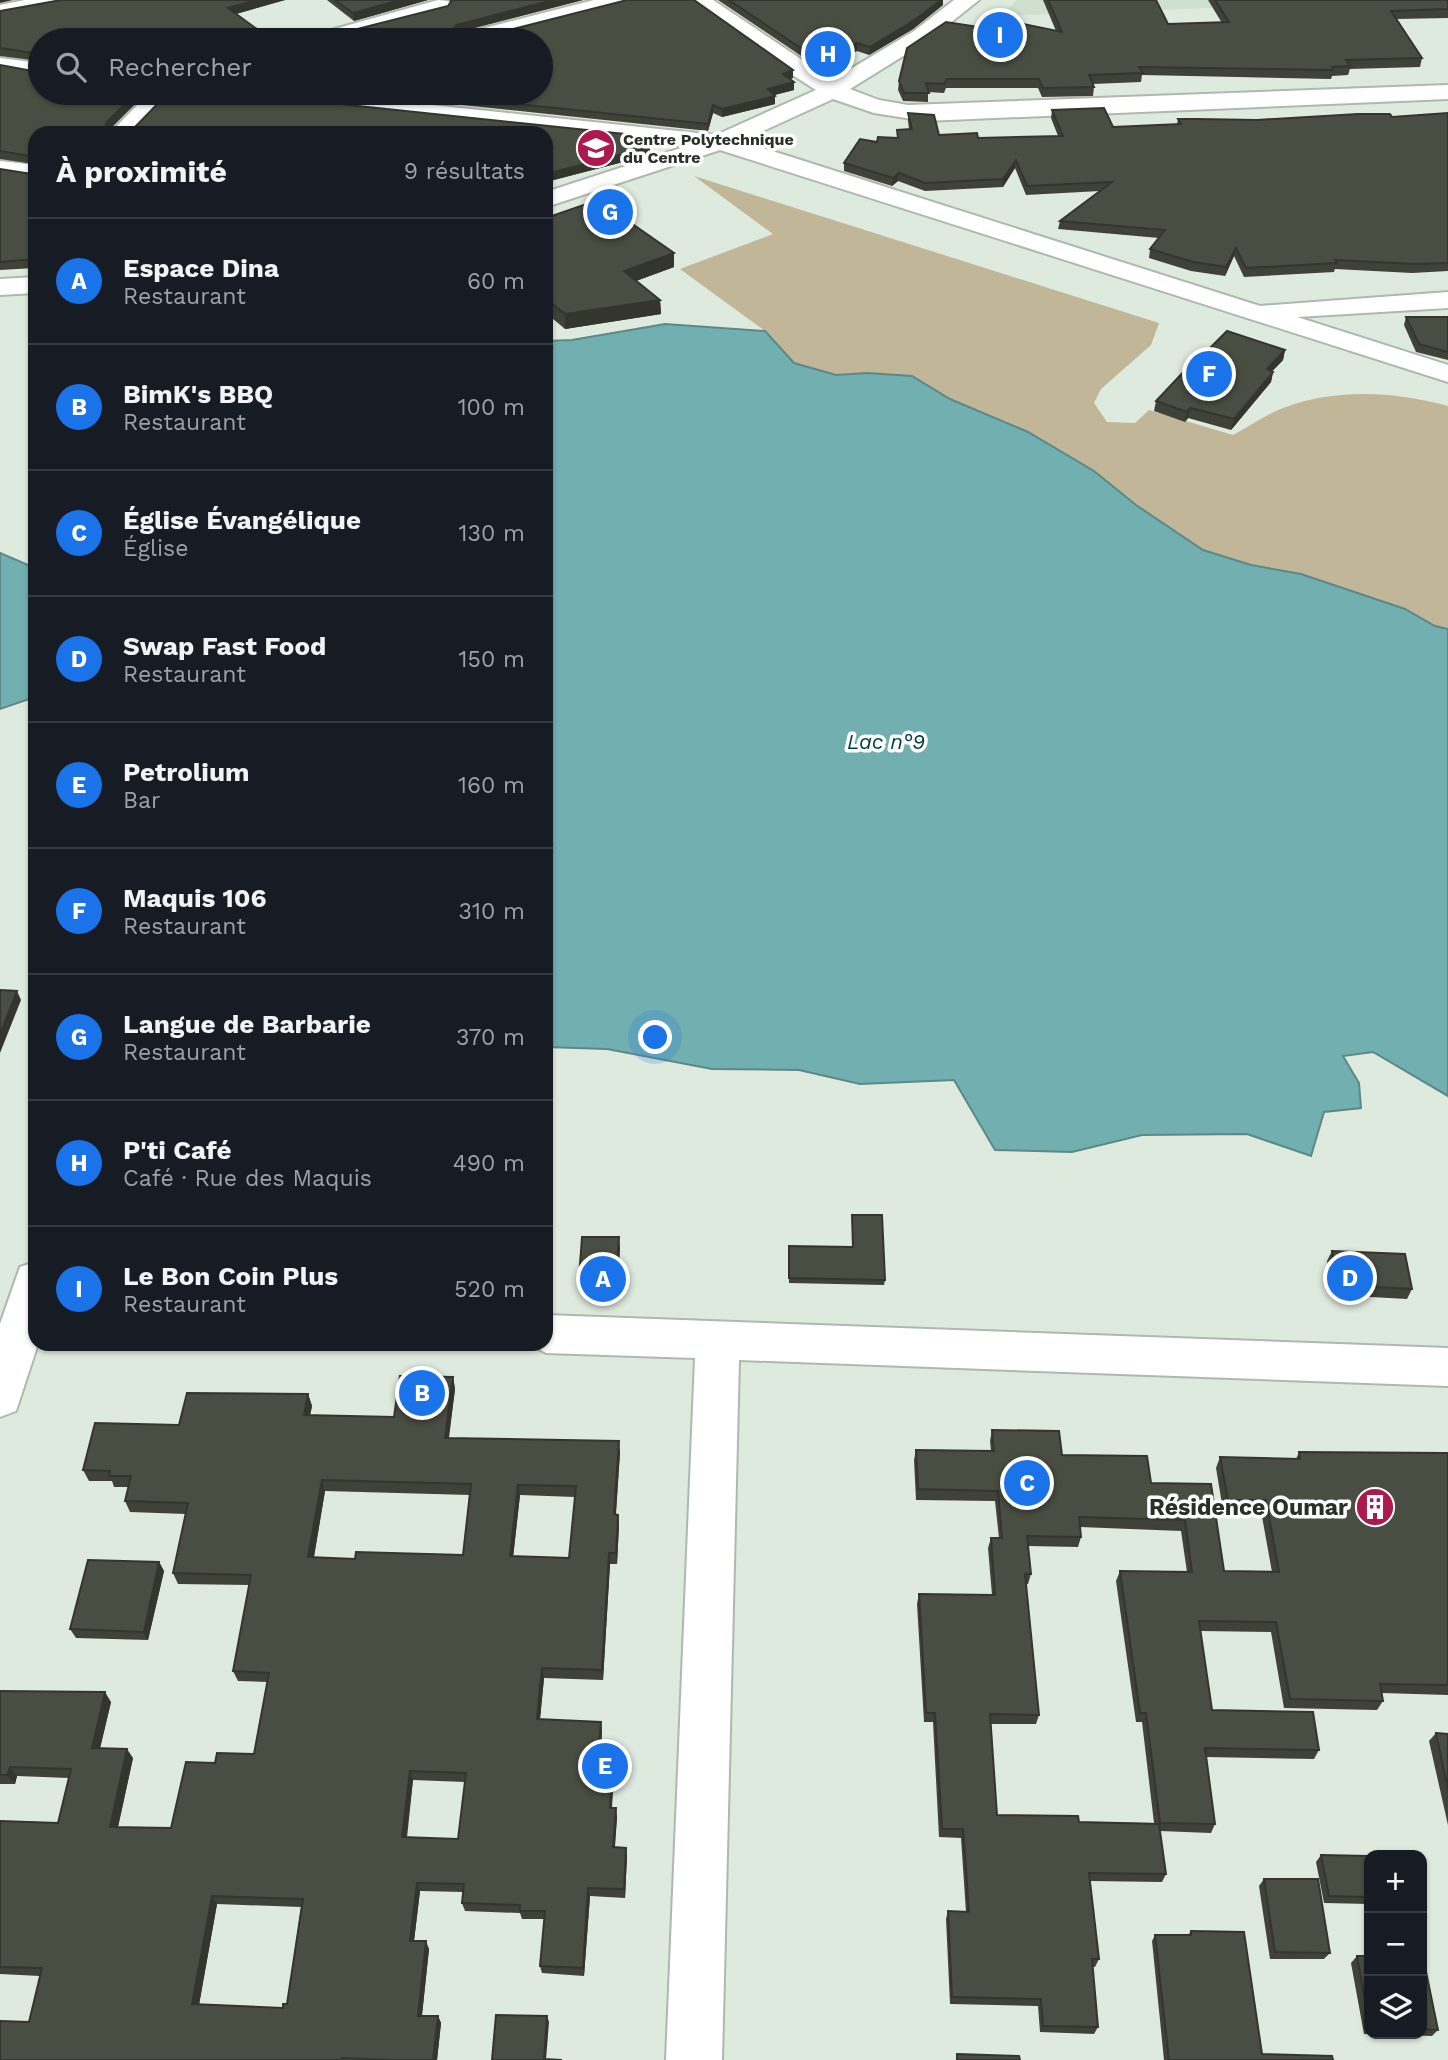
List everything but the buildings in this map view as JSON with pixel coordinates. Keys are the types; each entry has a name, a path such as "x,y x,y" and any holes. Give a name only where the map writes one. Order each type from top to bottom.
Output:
{"street":[{"path":"0,11 61,0"},
{"path":"509,28 619,0"},
{"path":"699,0 833,90 883,109 925,114 1448,92"},
{"path":"553,198 719,142 833,90 911,45 968,0"},
{"path":"358,28 436,3 463,28"},
{"path":"0,65 28,68"},
{"path":"129,126 150,105"},
{"path":"336,105 455,123 497,126"},
{"path":"449,105 455,123"},
{"path":"553,130 719,142 1448,374"},
{"path":"0,168 28,171"},
{"path":"0,287 28,285"},
{"path":"1251,312 1448,300"},
{"path":"0,1397 28,1298"},
{"path":"553,1334 718,1338 1448,1367"},
{"path":"694,2060 718,1338"}],"shaded area":[{"path":"1017,0 1314,0 1316,4 1001,16"},
{"path":"694,176 1159,323 1151,345 1101,389 1094,403 1107,422 1135,423 1149,410 1233,435 1279,410 1326,397 1387,395 1448,406 1448,629 1435,626 1405,609 1301,574 1251,565 1203,550 1136,505 1094,471 1028,432 950,399 912,376 867,373 836,375 794,363 765,331 680,269 773,234"}],"water":[{"name":"Lac n°9","path":"665,324 765,331 794,363 836,375 867,373 912,376 950,399 1028,432 1094,471 1136,505 1203,550 1251,565 1301,574 1405,609 1435,626 1448,629 1448,1096 1373,1052 1343,1056 1359,1083 1361,1108 1324,1112 1311,1156 1247,1134 1142,1135 1072,1152 995,1150 954,1080 860,1084 799,1070 712,1069 607,1049 553,1047 553,341"},
{"path":"0,553 28,565 28,699 0,709"}],"place":[{"name":"Le Bon Coin Plus","path":"1000,35"},
{"name":"P'ti Café","path":"828,54"},
{"name":"Centre Polytechnique du Centre","path":"596,148"},
{"name":"Langue de Barbarie","path":"610,212"},
{"name":"Maquis 106","path":"1209,374"},
{"name":"Swap Fast Food","path":"1350,1278"},
{"name":"Espace Dina","path":"603,1279"},
{"name":"BimK's BBQ","path":"422,1393"},
{"name":"Église Évangélique","path":"1027,1483"},
{"name":"Résidence Oumar","path":"1375,1507"},
{"name":"Petrolium","path":"605,1766"}]}
